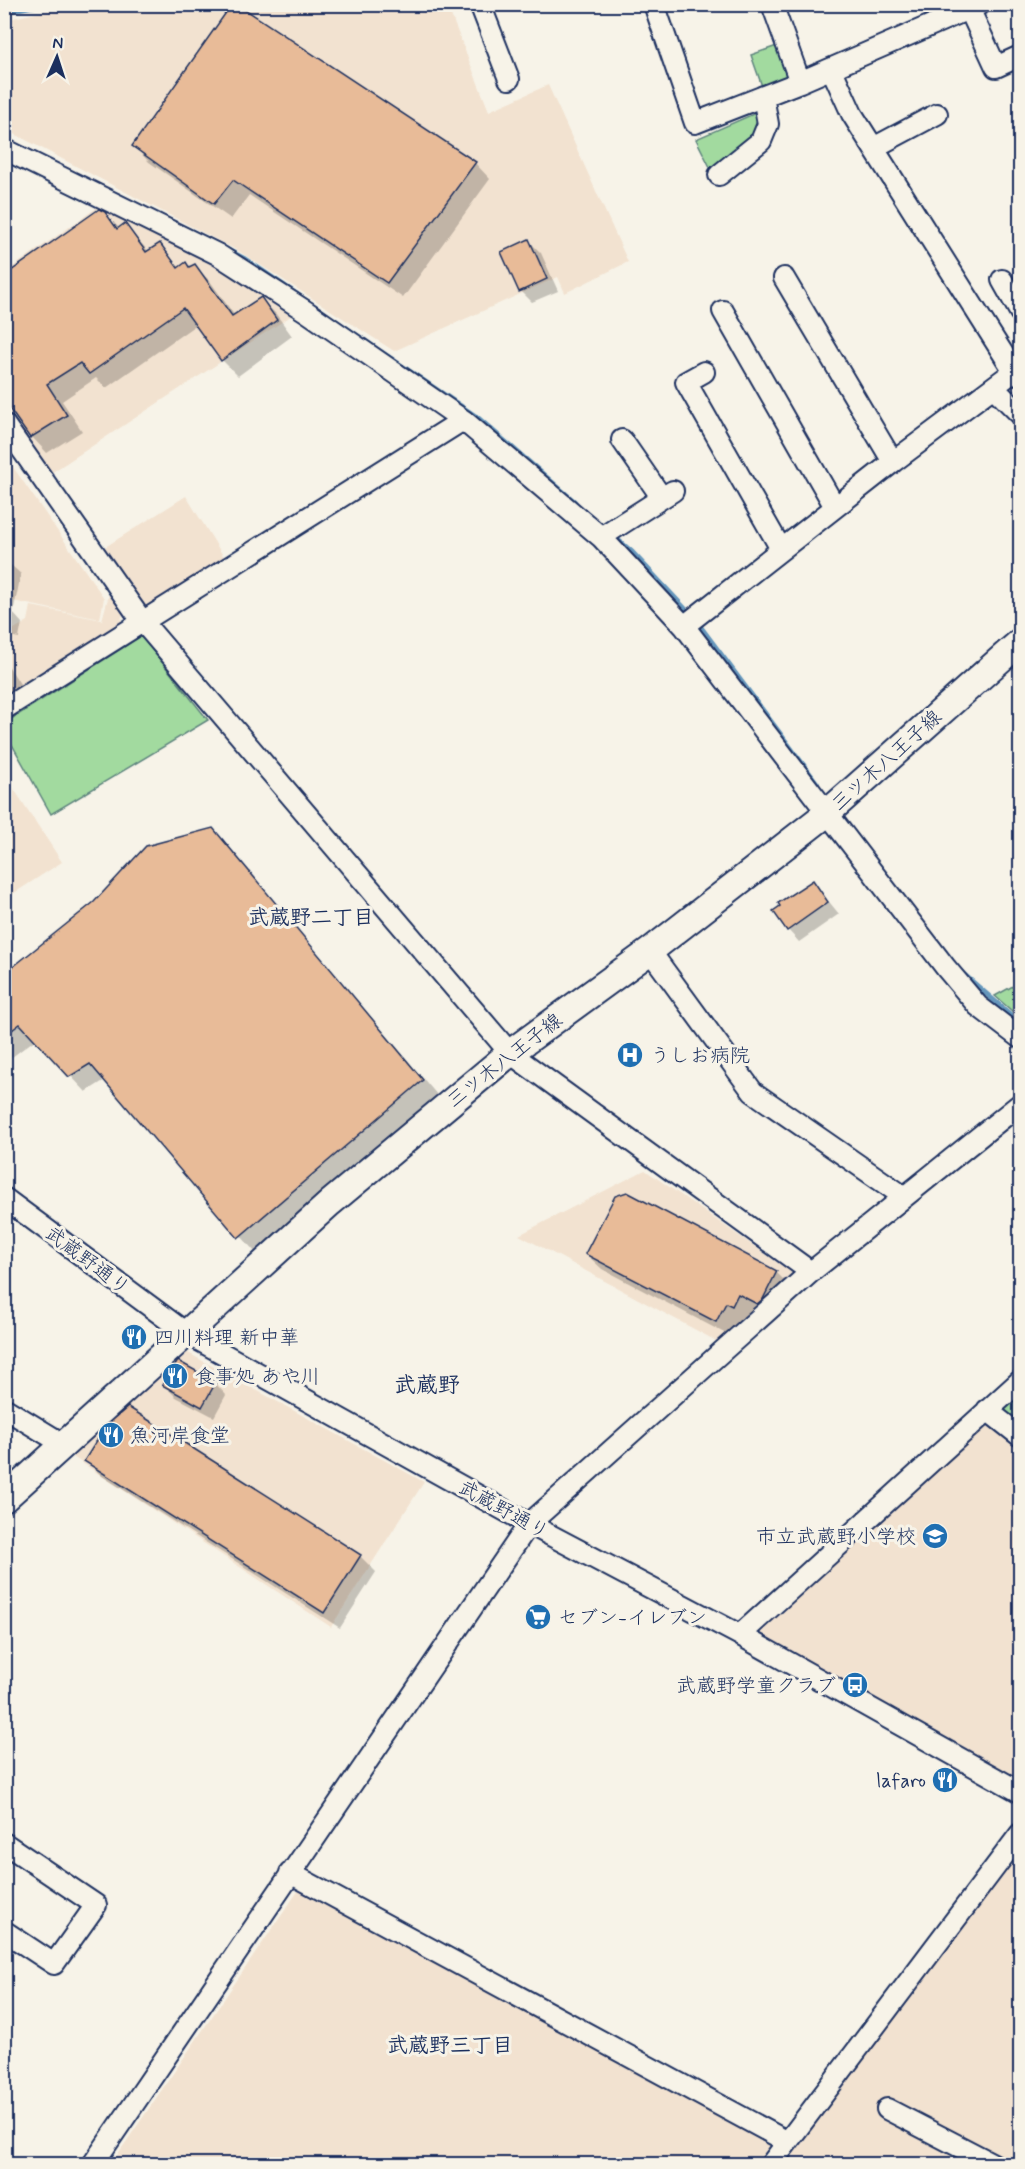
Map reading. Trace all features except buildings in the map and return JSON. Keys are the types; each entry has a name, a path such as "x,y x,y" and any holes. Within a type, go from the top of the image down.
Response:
{"main road":[{"name":"三ツ木八王子線","path":"4,1499 330,1203 510,1053 650,951 826,814 1020,642"}],"street":[{"path":"480,4 509,79"},
{"path":"654,4 695,123 832,70 972,6 996,67 1020,56"},
{"path":"772,4 801,82"},
{"path":"690,621 893,462 1017,369 852,114 832,70"},
{"path":"719,175 761,141 768,124 763,96"},
{"path":"875,147 938,114"},
{"path":"4,149 218,254 307,312 463,420 607,534 690,621 826,814 978,1006 1020,1038"},
{"path":"784,278 893,462"},
{"path":"1002,280 1020,312"},
{"path":"723,311 835,507"},
{"path":"704,372 686,382 781,549"},
{"path":"994,388 1020,414"},
{"path":"4,709 463,420"},
{"path":"4,424 142,621 510,1053 811,1272"},
{"path":"607,534 668,495 622,440"},
{"path":"650,951 753,1092 903,1196"},
{"path":"93,2164 529,1524 811,1272 1020,1104"},
{"name":"武蔵野通り","path":"4,1198 186,1333 529,1524 740,1635 1020,1792"},
{"path":"740,1635 1020,1381"},
{"path":"4,1408 63,1444"},
{"path":"987,1410 1020,1436"},
{"path":"771,2164 786,2141 1020,1834"},
{"path":"4,1843 96,1905 54,1964 4,1931"},
{"path":"290,1873 786,2141"},
{"path":"887,2109 993,2164"}],"shaded area":[{"path":"78,4 447,5 489,111 548,85 628,262 565,293 558,277 394,351 240,252 5,129 4,20"},
{"path":"102,204 204,256 297,312 51,473 5,406 4,273"},
{"path":"4,454 104,598 100,619 13,601 5,626"},
{"path":"186,496 227,562 157,607 143,607 102,549"},
{"path":"110,591 123,613 120,625 5,698 5,634 28,621 31,606 102,620"},
{"path":"4,774 62,862 5,899 4,899"},
{"path":"645,1170 794,1274 720,1343 519,1235"},
{"path":"181,1349 424,1482 331,1627 70,1455"},
{"name":"市立武蔵野小学校","path":"987,1410 1020,1436 1020,1792 740,1635"},
{"path":"1020,1848 1020,2164 783,2164 798,2141"},
{"path":"305,1881 776,2139 760,2164 111,2164"}],"green space":[{"path":"777,46 789,81 763,89 751,55"},
{"path":"758,112 759,136 711,169 696,139"},
{"path":"141,636 208,720 51,814 5,732 5,723"},
{"path":"1020,982 1020,1018 995,996"},
{"path":"1020,1391 1020,1425 1000,1409"}],"waterway":[{"path":"4,12 42,4"},
{"path":"226,249 245,259 477,417 575,502"},
{"path":"611,534 632,552 691,615"},
{"path":"697,622 817,783"},
{"path":"961,972 1020,1023"}],"place":[{"name":"うしお病院","path":"630,1055"},
{"name":"四川料理 新中華","path":"134,1337"},
{"name":"食事処 あや川","path":"175,1376"},
{"name":"魚河岸食堂","path":"111,1435"},
{"name":"市立武蔵野小学校","path":"935,1536"},
{"name":"セブン-イレブン","path":"538,1617"},
{"name":"武蔵野学童クラブ","path":"855,1685"},
{"name":"lafaro","path":"945,1780"}],"district":[{"name":"武蔵野二丁目","path":"311,917"},
{"name":"武蔵野","path":"427,1384"},
{"name":"武蔵野三丁目","path":"450,2045"}]}
